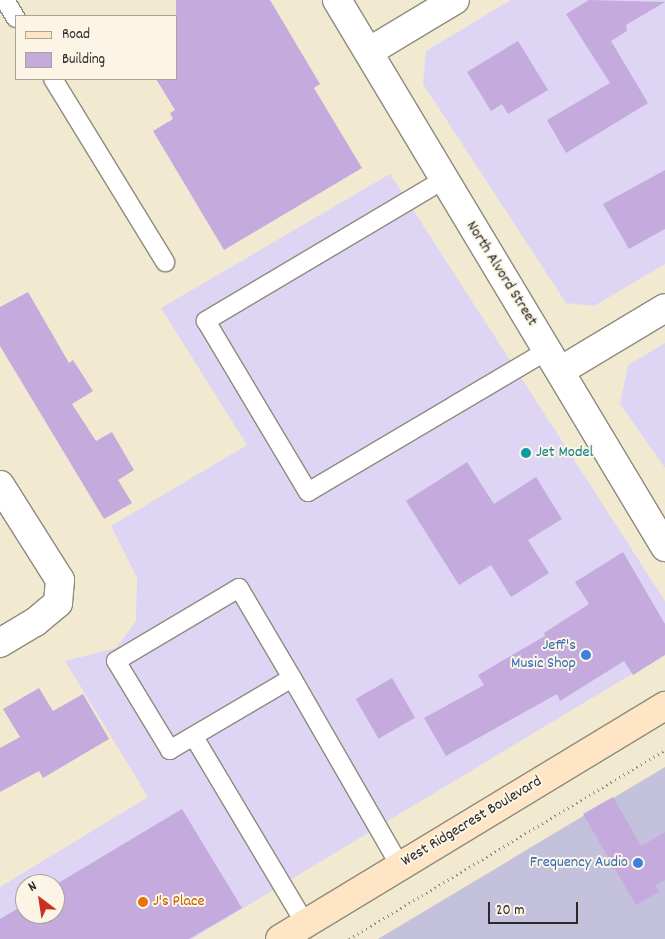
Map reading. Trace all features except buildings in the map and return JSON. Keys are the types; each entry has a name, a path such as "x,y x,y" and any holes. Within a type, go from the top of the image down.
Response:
{"main road":[{"name":"West Ridgecrest Boulevard","path":"280,939 665,706"}],"street":[{"name":"North Alvord Street","path":"337,0 370,51 443,180 665,547"},
{"path":"370,51 455,0"},
{"path":"554,361 665,308"},
{"path":"0,485 60,580 58,603 35,622 0,643"}],"lane":[{"path":"5,0 15,16"},
{"path":"54,80 165,262"},
{"path":"443,180 206,321 308,492 554,361"},
{"path":"292,678 170,750 116,661 239,588 292,678 400,866"},
{"path":"194,736 305,923"}],"path":[{"path":"349,939 665,750"}],"shaded area":[{"path":"511,0 665,0 665,264 594,306 566,303 423,84 426,51"},
{"path":"390,174 665,601 665,654 192,939 0,939 0,887 15,878 15,924 65,924 65,874 21,874 148,797 65,661 116,648 136,621 137,578 111,526 247,445 161,308"},
{"path":"665,343 665,468 620,404 628,365"},
{"path":"665,767 665,939 378,939"}],"place":[{"name":"Jet Model","path":"526,453"},
{"name":"Jeff's Music Shop","path":"586,655"},
{"name":"Frequency Audio","path":"638,863"},
{"name":"J's Place","path":"143,902"}]}
